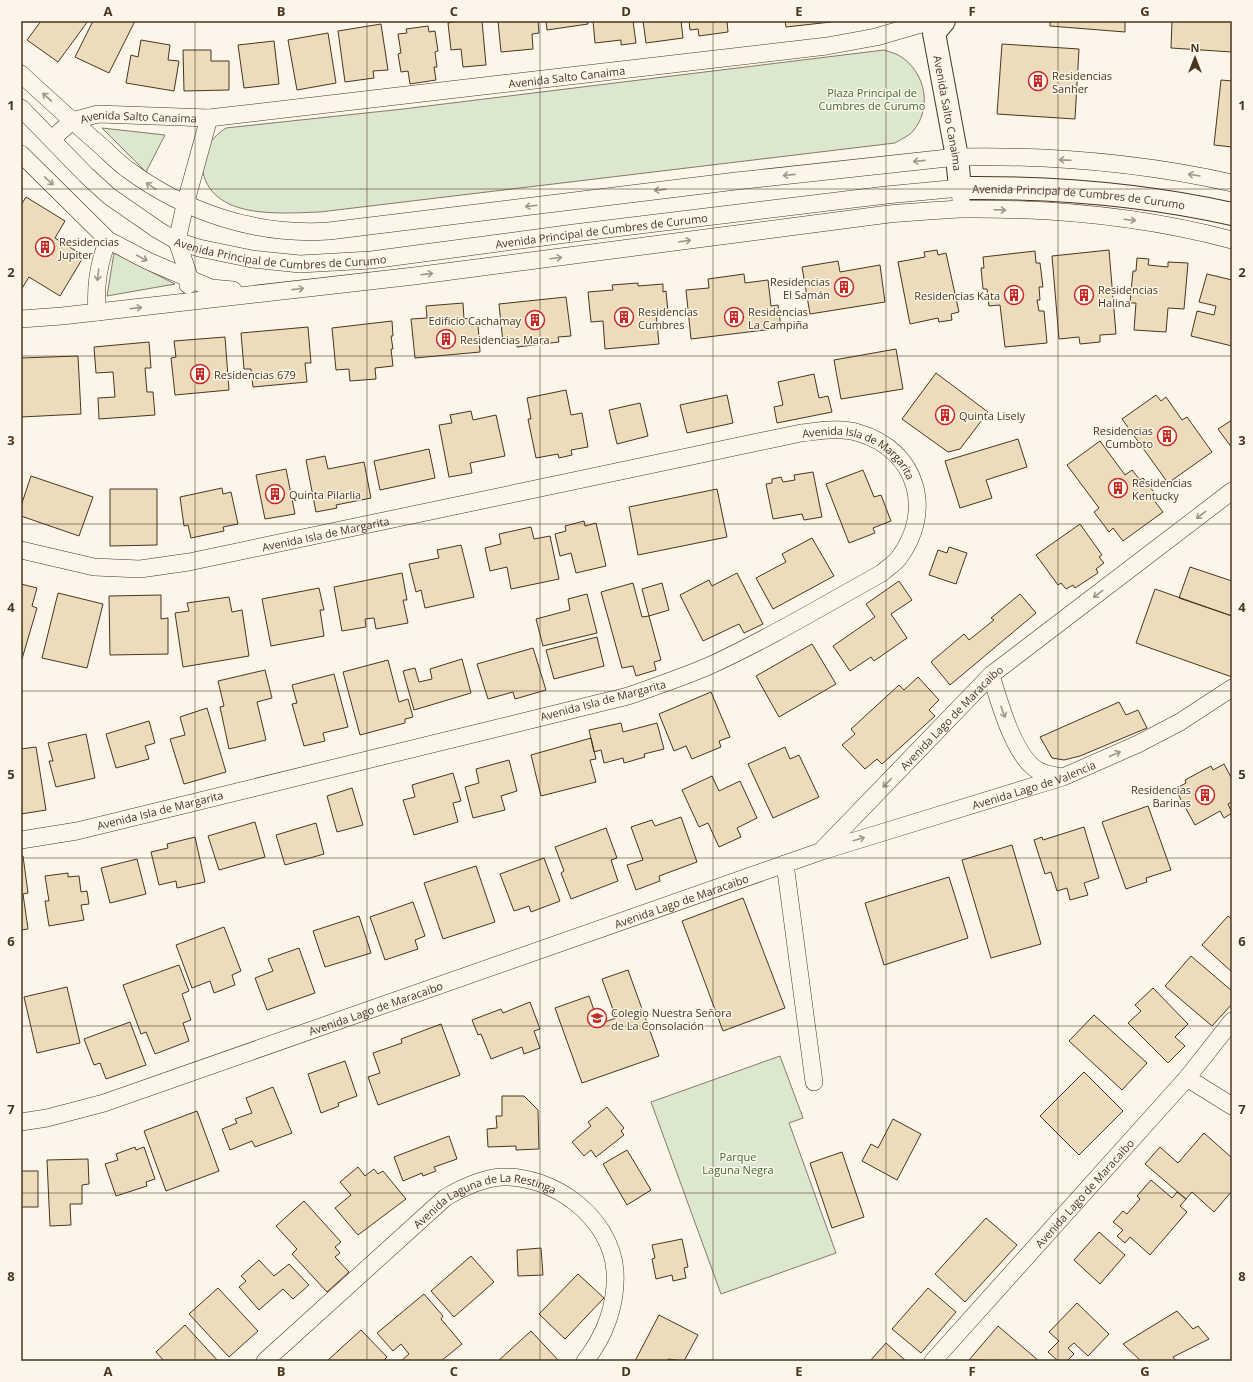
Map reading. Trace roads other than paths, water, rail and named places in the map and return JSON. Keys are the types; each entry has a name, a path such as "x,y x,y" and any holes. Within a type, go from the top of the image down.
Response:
{"main road":[{"name":"Avenida Salto Canaima","path":"929,25 957,157 961,199"},
{"name":"Avenida Principal de Cumbres de Curumo","path":"961,199 1048,190 1134,197 1232,214"}],"street":[{"name":"Avenida Salto Canaima","path":"52,139 72,121 98,114 209,118 827,46 929,25"},
{"name":"Avenida Principal de Cumbres de Curumo","path":"21,74 126,169 160,192 185,205 208,214 264,228 304,233 736,180 957,157 990,157 1111,163 1179,172 1232,183"},
{"name":"Avenida Principal de Cumbres de Curumo","path":"21,108 86,175 109,196 134,215 178,242 252,259 300,264 334,263 886,195 961,199 1105,217 1166,226 1232,240"},
{"name":"Avenida Salto Canaima","path":"178,242 185,205 209,118"},
{"name":"Avenida Principal de Cumbres de Curumo","path":"21,154 108,240 148,261 211,288 259,293"},
{"name":"Avenida Principal de Cumbres de Curumo","path":"97,312 414,276 889,214 961,199"},
{"path":"21,319 97,312 96,294 99,265 108,240"},
{"path":"178,242 190,279 183,302"},
{"name":"Avenida Isla de Margarita","path":"21,550 94,567 140,569 189,562 793,435 824,430 857,432 880,441 889,448 908,469 914,481 918,506 910,540 897,560 882,573 774,633 711,665 668,683 628,696 77,831 21,840"},
{"name":"Avenida Lago de Maracaibo","path":"21,1122 47,1118 104,1103 822,851 991,675 1232,491"},
{"path":"991,675 1010,728 1024,755 1033,767 1044,774 1063,777"},
{"name":"Avenida Lago de Valencia","path":"822,851 1063,777 1145,740 1180,722 1232,688"},
{"path":"785,864 814,1082"},
{"name":"Avenida Lago de Maracaibo","path":"933,1361 1186,1078 1232,1021"},
{"path":"1186,1078 1232,1106"},
{"name":"Avenida Laguna de La Restinga","path":"265,1361 446,1197 463,1188 500,1177 522,1177 545,1184 569,1197 591,1218 599,1228 610,1249 615,1271 611,1313 603,1333 585,1361"}],"place":[{"name":"Residencias Sanher","path":"1038,81"},
{"name":"Residencias Jupiter","path":"45,247"},
{"name":"Residencias El Samán","path":"844,287"},
{"name":"Residencias Kata","path":"1014,295"},
{"name":"Residencias Halina","path":"1084,295"},
{"name":"Residencias Cumbres","path":"624,317"},
{"name":"Residencias La Campiña","path":"734,317"},
{"name":"Edificio Cachamay","path":"535,320"},
{"name":"Residencias Mara","path":"446,339"},
{"name":"Residencias 679","path":"200,374"},
{"name":"Quinta Lisely","path":"945,415"},
{"name":"Residencias Cumboto","path":"1167,436"},
{"name":"Residencias Kentucky","path":"1118,488"},
{"name":"Quinta Pilarlia","path":"275,494"},
{"name":"Residencias Barinas","path":"1205,795"},
{"name":"Colegio Nuestra Señora de La Consolación","path":"597,1018"}],"park label":[{"name":"Plaza Principal de Cumbres de Curumo","path":"872,98"},
{"name":"Parque Laguna Negra","path":"738,1162"}]}
